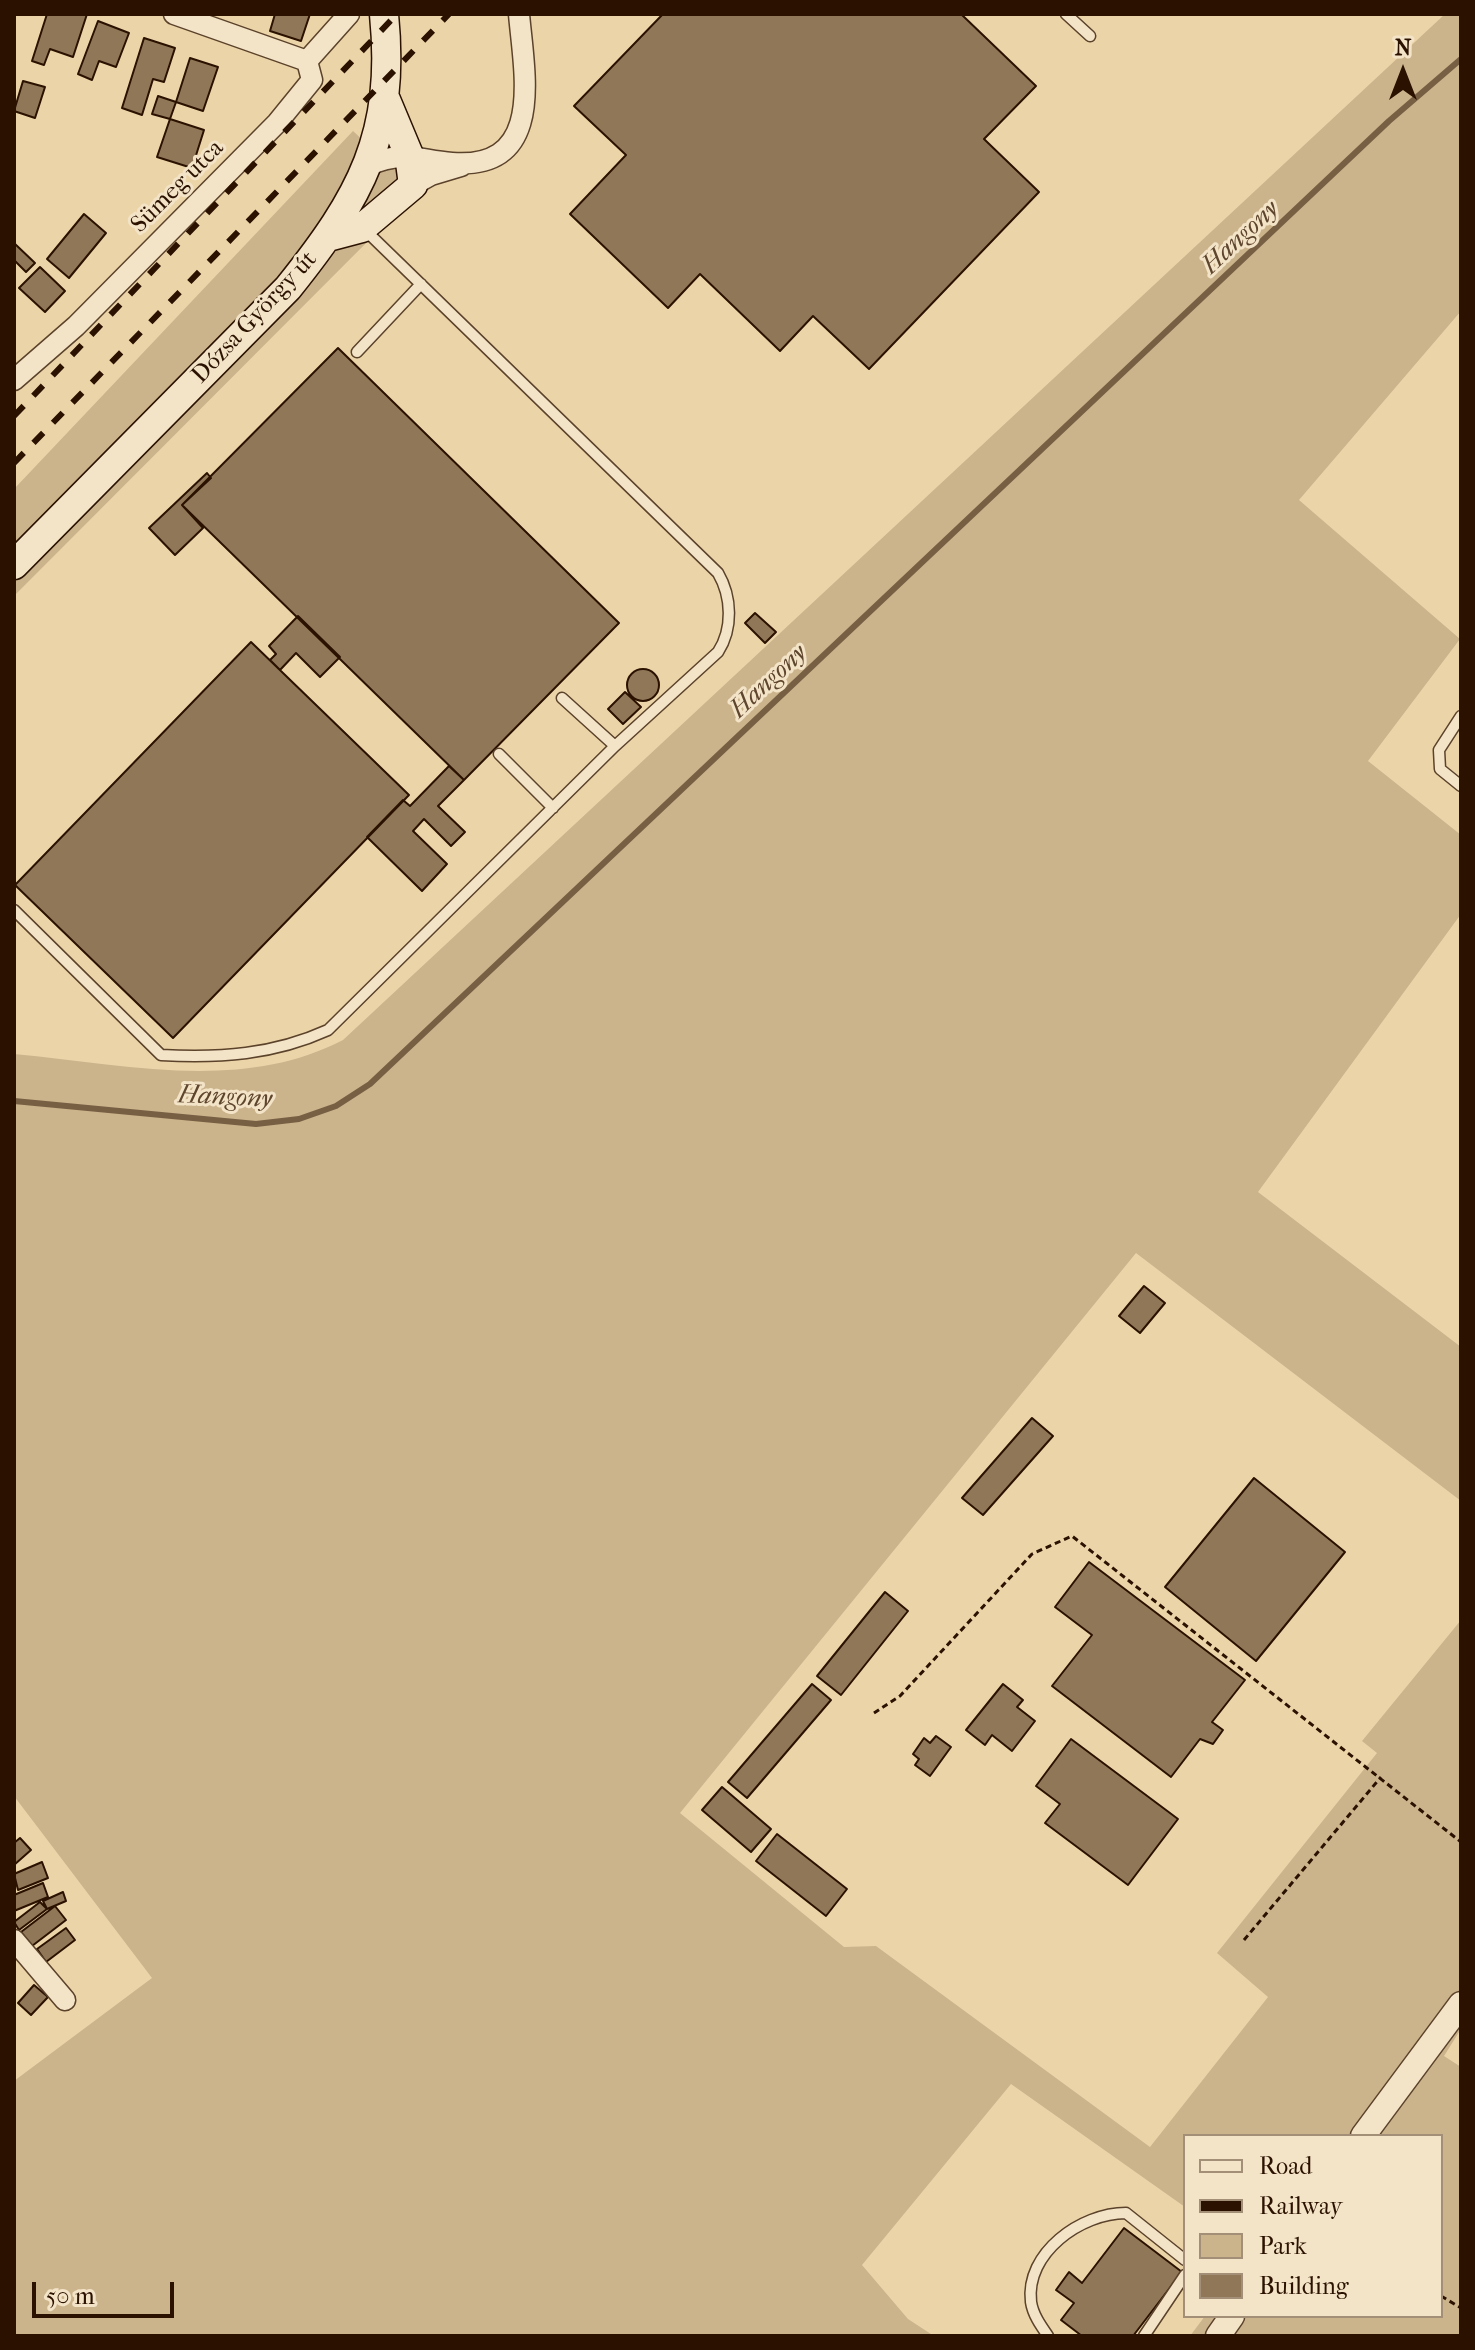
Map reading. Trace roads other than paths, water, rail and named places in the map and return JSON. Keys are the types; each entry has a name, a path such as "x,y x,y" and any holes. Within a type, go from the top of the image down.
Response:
{"main road":[{"name":"Dózsa György út","path":"14,565 288,288 349,206 369,165 385,95 384,14"},
{"path":"328,237 362,228 413,185 409,155 385,95"}],"street":[{"path":"174,14 307,61"},
{"name":"Sümeg utca","path":"14,380 76,326 277,123 312,80 307,61 349,14"},
{"path":"413,185 431,175 503,150 523,121 526,107 519,14"},
{"path":"369,165 389,157 409,155 469,164"},
{"path":"14,1940 65,2000"},
{"path":"1364,2134 1461,2004"},
{"path":"1218,2336 1231,2318"}],"lane":[{"path":"1066,14 1090,36"},
{"path":"14,910 161,1055 247,1055 294,1046 328,1030 615,746 718,652 728,625 722,580 362,228"},
{"path":"357,352 421,284"},
{"path":"562,698 615,746"},
{"path":"1461,716 1439,750 1440,769 1461,786"},
{"path":"499,754 553,808"},
{"path":"1048,2336 1031,2306 1030,2285 1052,2249 1070,2229 1088,2219 1126,2213 1183,2258"},
{"path":"1144,2336 1183,2278"}],"waterway":[{"name":"Hangony","path":"14,1101 256,1124 299,1119 336,1106 370,1084 1389,121 1461,59"}],"railway":[{"path":"14,416 397,14"},
{"path":"14,463 449,14"}]}
